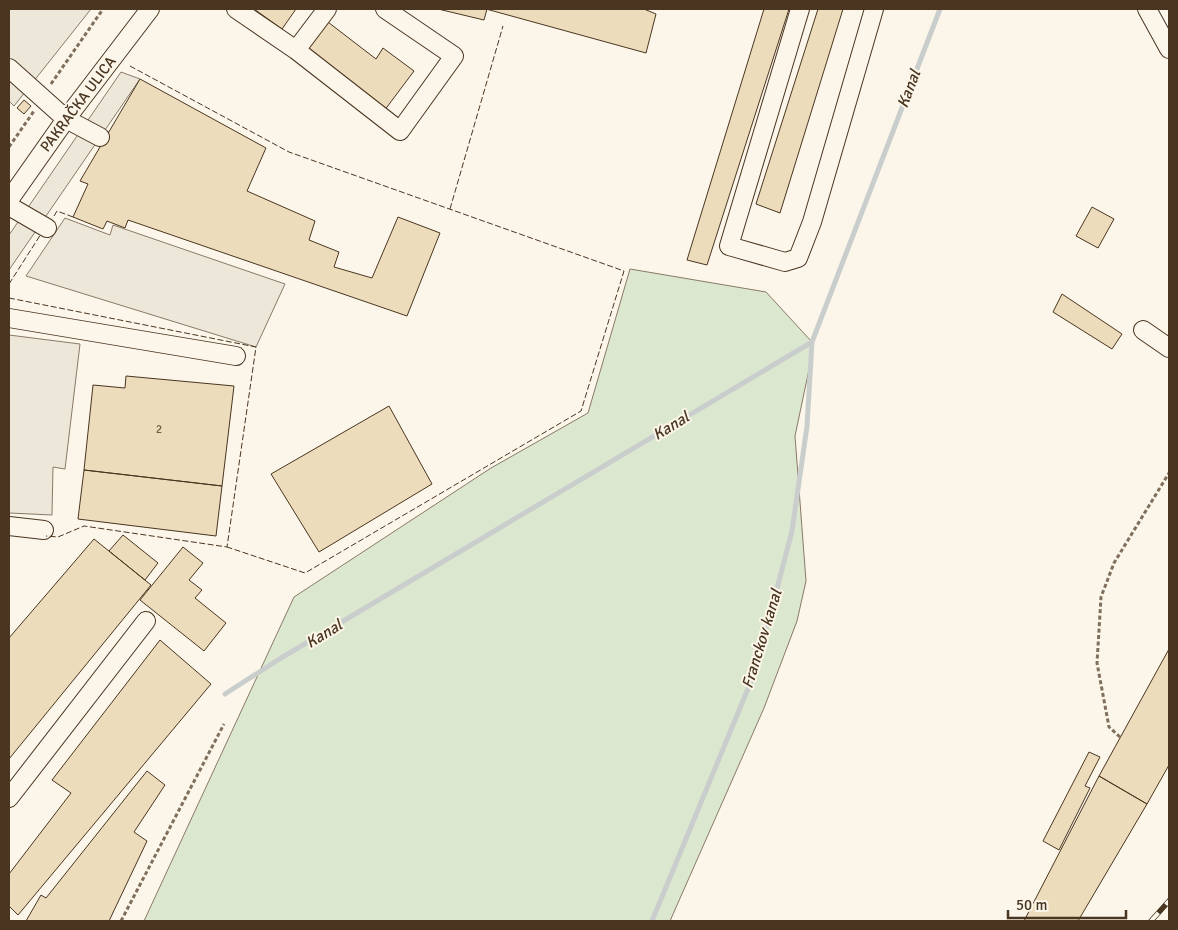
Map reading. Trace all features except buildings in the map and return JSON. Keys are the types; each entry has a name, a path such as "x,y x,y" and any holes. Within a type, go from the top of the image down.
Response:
{"street":[{"name":"PAKRAČKA ULICA","path":"9,200 66,119 150,9"},
{"path":"236,9 296,50 400,131 454,56 385,9"},
{"path":"296,50 327,9"},
{"path":"800,9 729,246 785,262 798,258 812,222 874,9"},
{"path":"1147,9 1169,49"},
{"path":"9,68 66,119 100,137"},
{"path":"9,206 47,228"},
{"path":"9,318 236,356"},
{"path":"1143,330 1169,348"},
{"path":"9,526 44,530"},
{"path":"9,798 146,621"}],"path":[{"path":"47,91 103,9"},
{"path":"9,147 38,104"},
{"path":"1120,737 1109,727 1097,663 1101,597 1114,563 1169,473"},
{"path":"121,921 224,724"}],"green space":[{"path":"630,269 766,292 812,342 811,360 795,436 806,581 797,621 764,708 670,921 144,921 294,597 491,468 588,413"}],"shaded area":[{"path":"9,9 91,9 14,106 9,101"},
{"path":"121,72 140,79 9,270 9,235"},
{"path":"65,218 110,235 113,225 285,284 256,347 26,276"},
{"path":"9,335 80,344 65,469 53,467 52,515 9,513"}],"waterway":[{"name":"Kanal","path":"225,694 281,658 812,342 940,9"},
{"name":"Franckov kanal","path":"652,921 752,679 773,604 792,531 807,426 812,342"}],"railway":[{"path":"1151,921 1169,901"}],"fence":[{"path":"450,209 503,26"},
{"path":"130,66 289,152 624,271 581,411 305,573 227,547"},
{"path":"54,216 57,211 73,217"},
{"path":"9,284 41,234"},
{"path":"9,298 256,347 227,547 84,526 58,537 46,536"}]}
